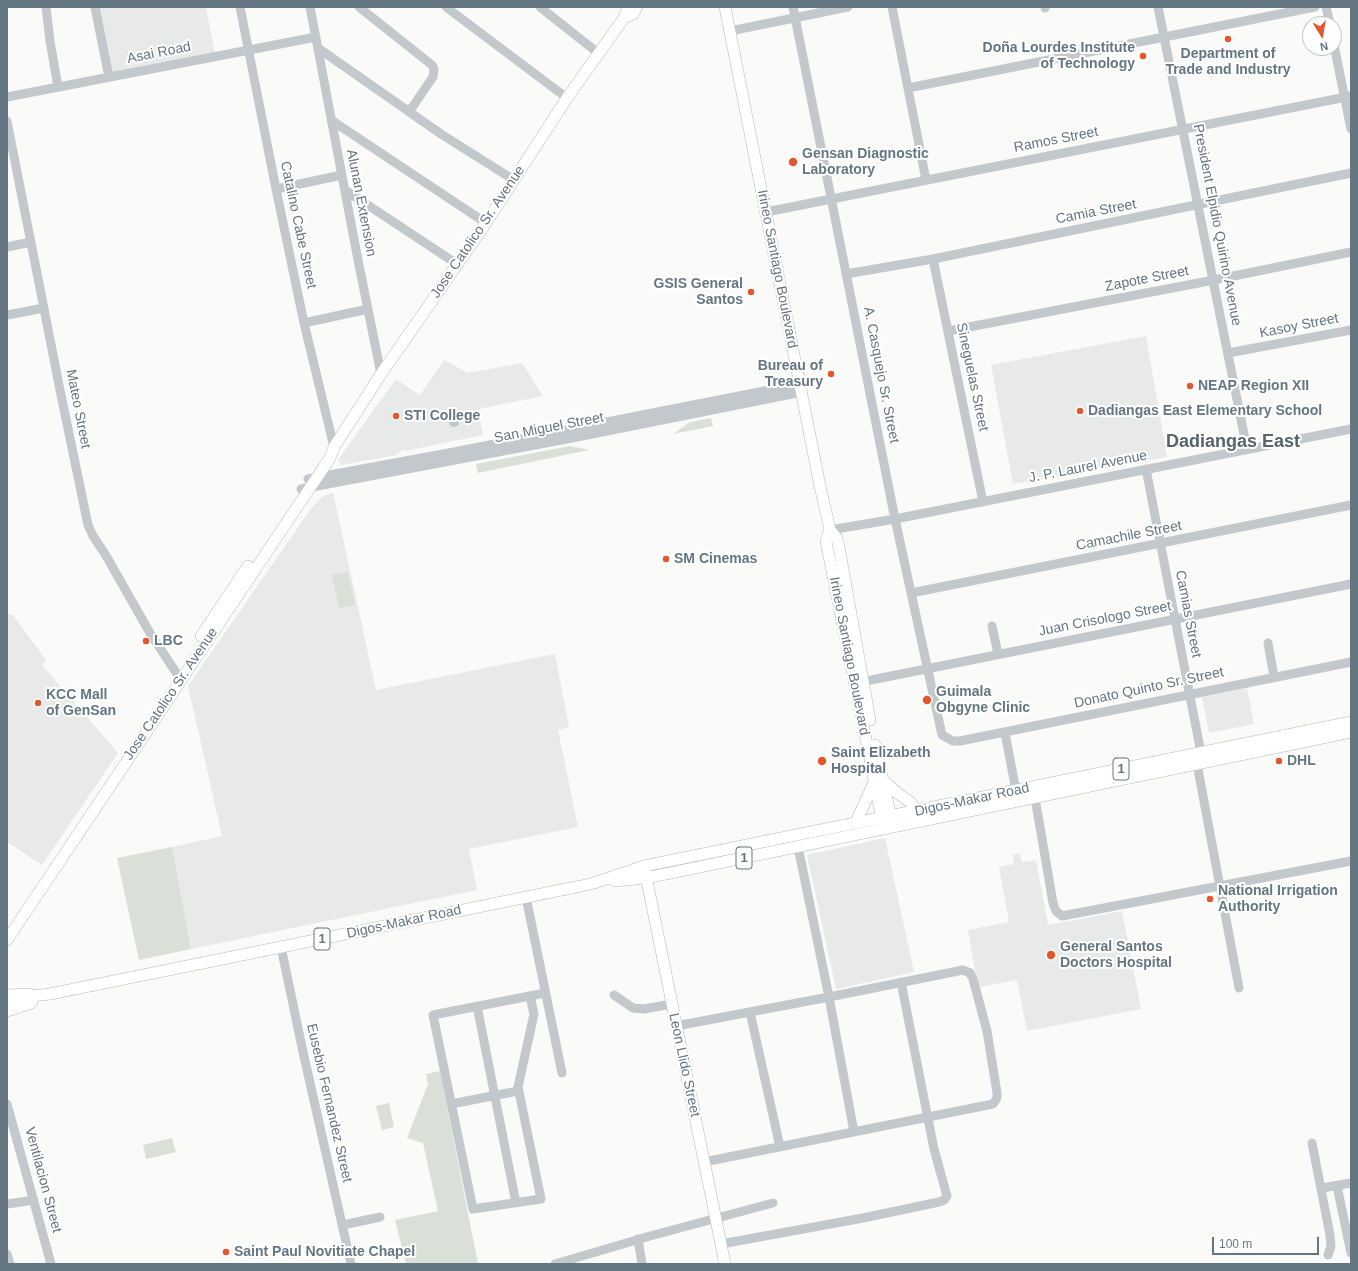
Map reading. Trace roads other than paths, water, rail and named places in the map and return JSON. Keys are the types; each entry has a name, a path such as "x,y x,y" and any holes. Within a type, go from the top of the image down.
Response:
{"highway":[{"path":"7,996 30,999"},
{"path":"7,1008 30,999"}],"main road":[{"name":"Irineo Santiago Boulevard","path":"726,7 830,530 826,541 859,683 887,822"},
{"name":"Jose Catolico Sr. Avenue","path":"7,928 179,677 309,483 325,454 334,448 382,374 486,223 567,98 629,10"},
{"name":"Jose Catolico Sr. Avenue","path":"7,940 179,677"},
{"name":"Digos-Makar Road","path":"7,999 30,999 594,883 646,878 798,846 887,822 1017,796 1201,753 1351,722"},
{"name":"Digos-Makar Road","path":"1034,792 1197,764 1351,732"},
{"path":"856,823 878,780 910,802 918,811"},
{"name":"Digos-Makar Road","path":"594,883 644,866 856,823 887,822 918,811 1017,796"},
{"name":"Leon Llido Street","path":"644,866 725,1264"}],"street":[{"path":"46,7 58,87"},
{"path":"95,7 109,77"},
{"name":"Catalino Cabe Street","path":"240,7 304,323 334,448"},
{"name":"Alunan Extension","path":"310,7 368,309 382,374"},
{"path":"360,7 432,65 434,69 433,77 409,112"},
{"path":"446,7 567,98"},
{"path":"540,7 598,53"},
{"name":"A. Casquejo Sr. Street","path":"793,7 895,519 940,730 942,735 954,741"},
{"path":"730,31 848,7"},
{"path":"892,7 926,180"},
{"name":"President Elpidio Quirino Avenue","path":"1158,7 1247,449"},
{"path":"908,88 1315,7"},
{"name":"Asai Road","path":"7,97 316,37"},
{"path":"318,48 409,112 514,180"},
{"path":"1337,56 1348,97 1351,129"},
{"name":"Ramos Street","path":"766,212 1348,97"},
{"path":"331,120 486,223"},
{"name":"Mateo Street","path":"7,121 88,525 150,633 179,677"},
{"path":"7,173 16,171"},
{"name":"Camia Street","path":"846,274 933,259 1351,173"},
{"path":"276,189 342,175"},
{"path":"345,190 457,264"},
{"path":"7,247 31,242"},
{"name":"Zapote Street","path":"948,331 1351,252"},
{"name":"Sineguelas Street","path":"933,259 983,502"},
{"path":"7,315 44,308"},
{"path":"304,323 368,309"},
{"name":"Kasoy Street","path":"1228,353 1351,330"},
{"name":"San Miguel Street","path":"309,483 461,451 801,388"},
{"name":"J. P. Laurel Avenue","path":"830,530 983,502 1351,429"},
{"name":"Camias Street","path":"1146,469 1201,753"},
{"name":"Camachile Street","path":"911,593 1351,505"},
{"name":"Juan Crisologo Street","path":"859,683 1351,584"},
{"path":"992,626 998,654"},
{"path":"1268,643 1274,677"},
{"name":"Donato Quinto Sr. Street","path":"954,741 1005,733 1189,694 1351,662"},
{"path":"1005,733 1017,796"},
{"path":"1201,753 1197,764 1239,988"},
{"path":"1034,792 1053,903 1056,911 1062,916 1351,861"},
{"path":"798,846 829,997 854,1132"},
{"path":"526,897 562,1073"},
{"name":"Eusebio Fernandez Street","path":"281,947 303,1052 352,1264"},
{"path":"676,1026 963,970 967,971 973,979 987,1031 998,1098 996,1101 986,1106 704,1162"},
{"path":"721,1244 863,1218 944,1200 947,1196 934,1149 901,982"},
{"path":"530,996 534,1014 519,1077 518,1092 541,1199 473,1209 433,1015 545,993"},
{"path":"614,995 633,1008 644,1010 672,1004"},
{"path":"478,1006 516,1203"},
{"path":"534,1014 549,1010"},
{"path":"750,1012 780,1147"},
{"path":"451,1104 518,1092"},
{"name":"Ventilacion Street","path":"7,1104 51,1264"},
{"path":"1312,1143 1322,1188 1331,1241 1328,1255"},
{"path":"1322,1188 1351,1183"},
{"path":"1337,1186 1351,1253"},
{"path":"7,1204 34,1200"},
{"path":"555,1264 638,1239 774,1203"},
{"path":"343,1225 380,1217"},
{"path":"638,1239 642,1264"},
{"path":"7,1254 10,1264"}],"place":[{"name":"Department of Trade and Industry","path":"1228,39"},
{"name":"Doña Lourdes Institute of Technology","path":"1143,56"},
{"name":"Gensan Diagnostic Laboratory","path":"793,162"},
{"name":"GSIS General Santos","path":"751,292"},
{"name":"Bureau of Treasury","path":"831,374"},
{"name":"NEAP Region XII","path":"1190,386"},
{"name":"Dadiangas East Elementary School","path":"1080,411"},
{"name":"STI College","path":"396,416"},
{"name":"SM Cinemas","path":"666,559"},
{"name":"LBC","path":"146,641"},
{"name":"Guimala Obgyne Clinic","path":"927,700"},
{"name":"KCC Mall of GenSan","path":"38,703"},
{"name":"Saint Elizabeth Hospital","path":"822,761"},
{"name":"DHL","path":"1279,761"},
{"name":"National Irrigation Authority","path":"1210,899"},
{"name":"General Santos Doctors Hospital","path":"1051,955"},
{"name":"Saint Paul Novitiate Chapel","path":"226,1252"}],"district":[{"name":"Dadiangas East","path":"1233,442"}]}
